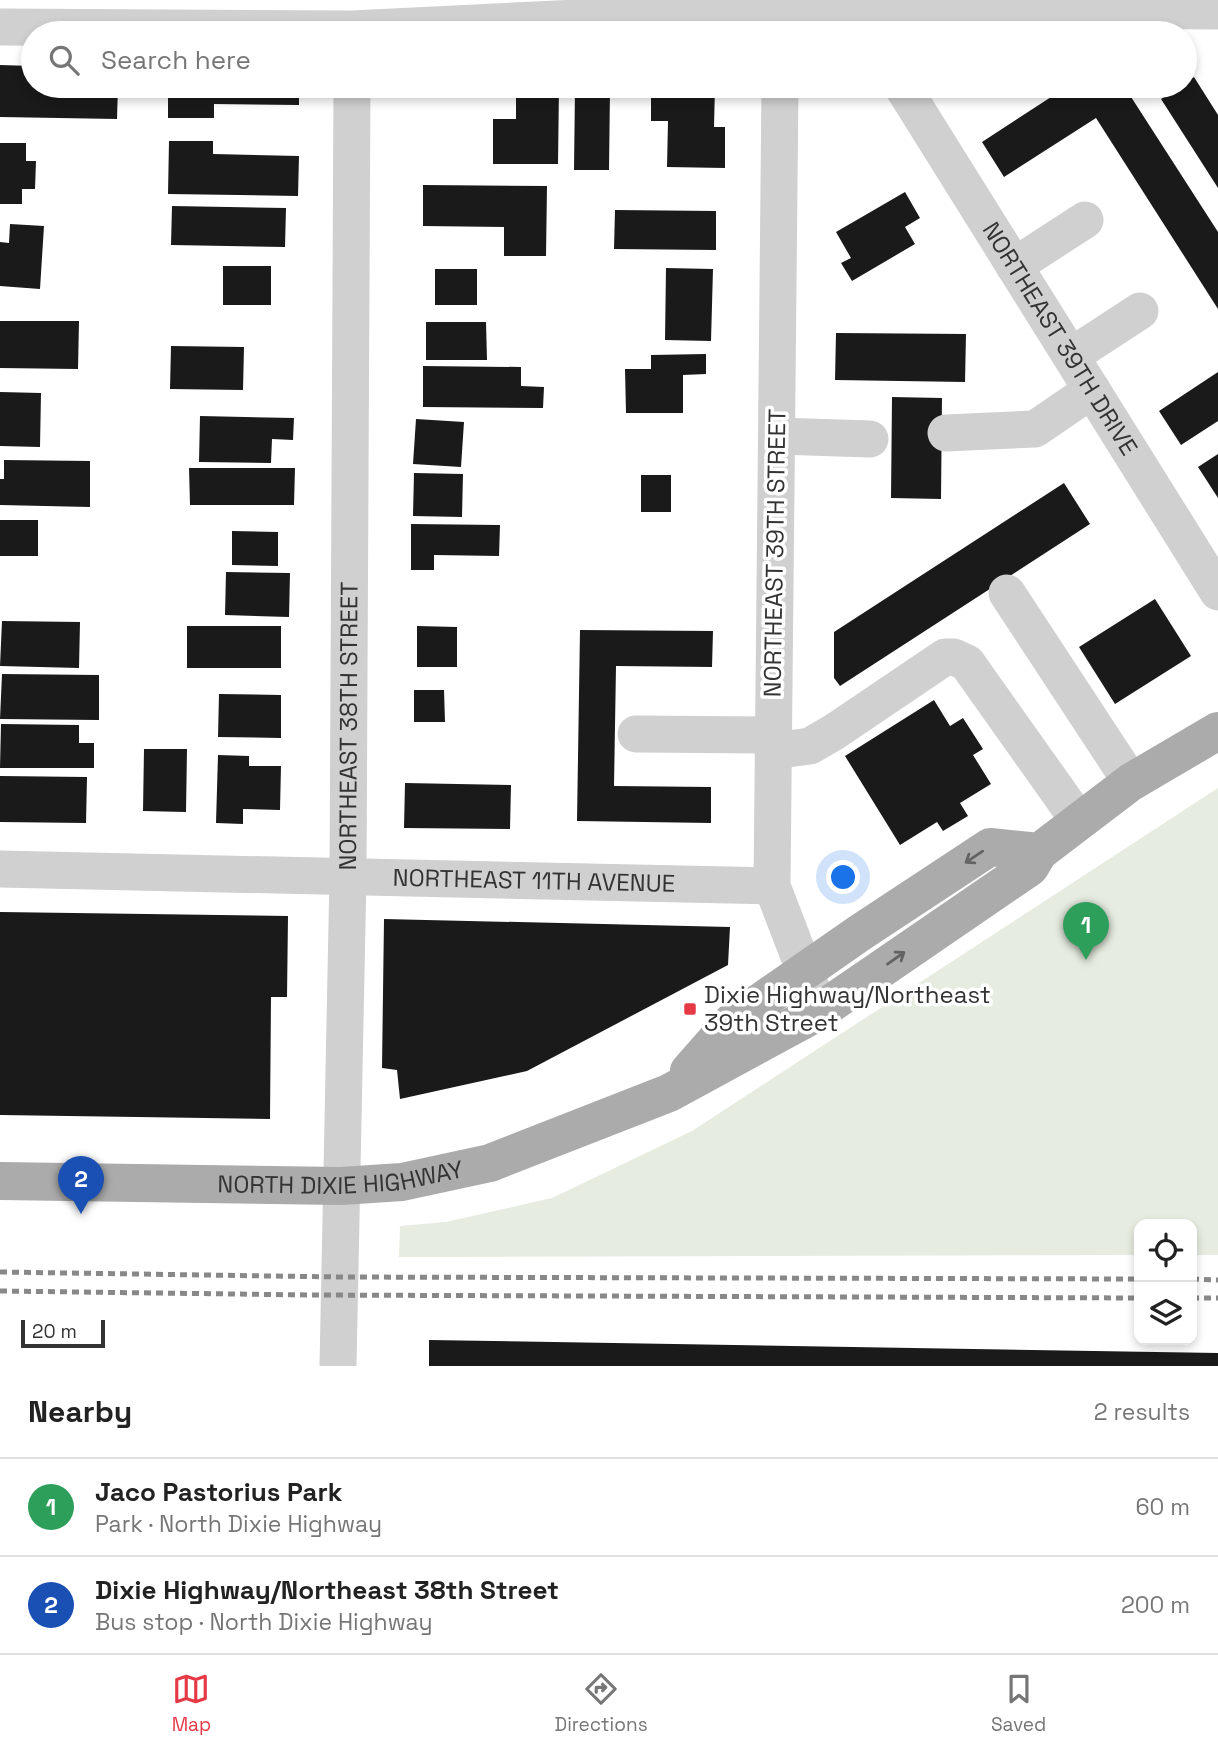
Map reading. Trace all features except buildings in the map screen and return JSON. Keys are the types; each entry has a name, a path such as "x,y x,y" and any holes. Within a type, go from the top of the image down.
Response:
{"main road":[{"name":"NORTH DIXIE HIGHWAY","path":"0,1181 341,1186 402,1182 490,1163 669,1093 820,1011 1030,867 1039,852 1131,782 1218,732"},
{"name":"NORTH DIXIE HIGHWAY","path":"669,1093 733,1021 990,847 1039,852"}],"street":[{"path":"352,21 781,14 861,21 1218,11"},
{"path":"0,27 21,27"},
{"name":"NORTHEAST 38TH STREET","path":"338,1366 348,875 352,98"},
{"name":"NORTHEAST 39TH STREET","path":"780,98 772,886 820,1011"},
{"name":"NORTHEAST 39TH DRIVE","path":"909,98 1218,592"},
{"path":"1014,266 1085,220"},
{"path":"1071,356 1140,311"},
{"path":"946,433 1035,429 1092,390"},
{"path":"777,436 870,439"},
{"path":"1007,593 1131,782"},
{"path":"636,734 810,746 945,657 954,657 967,663 1079,821"},
{"name":"NORTHEAST 11TH AVENUE","path":"0,869 772,886"}],"shaded area":[{"path":"1218,788 1218,1255 1197,1255 1197,1219 1134,1219 1134,1255 399,1257 400,1226 446,1222 552,1198 692,1131"}],"railway":[{"path":"0,1272 340,1277 1134,1279"},
{"path":"1197,1279 1218,1280"},
{"path":"0,1291 1134,1298"},
{"path":"1197,1298 1218,1298"}],"place":[{"name":"Jaco Pastorius Park","path":"1086,960"},
{"name":"Dixie Highway/Northeast 39th Street","path":"690,1009"},
{"name":"Dixie Highway/Northeast 38th Street","path":"81,1214"}]}
